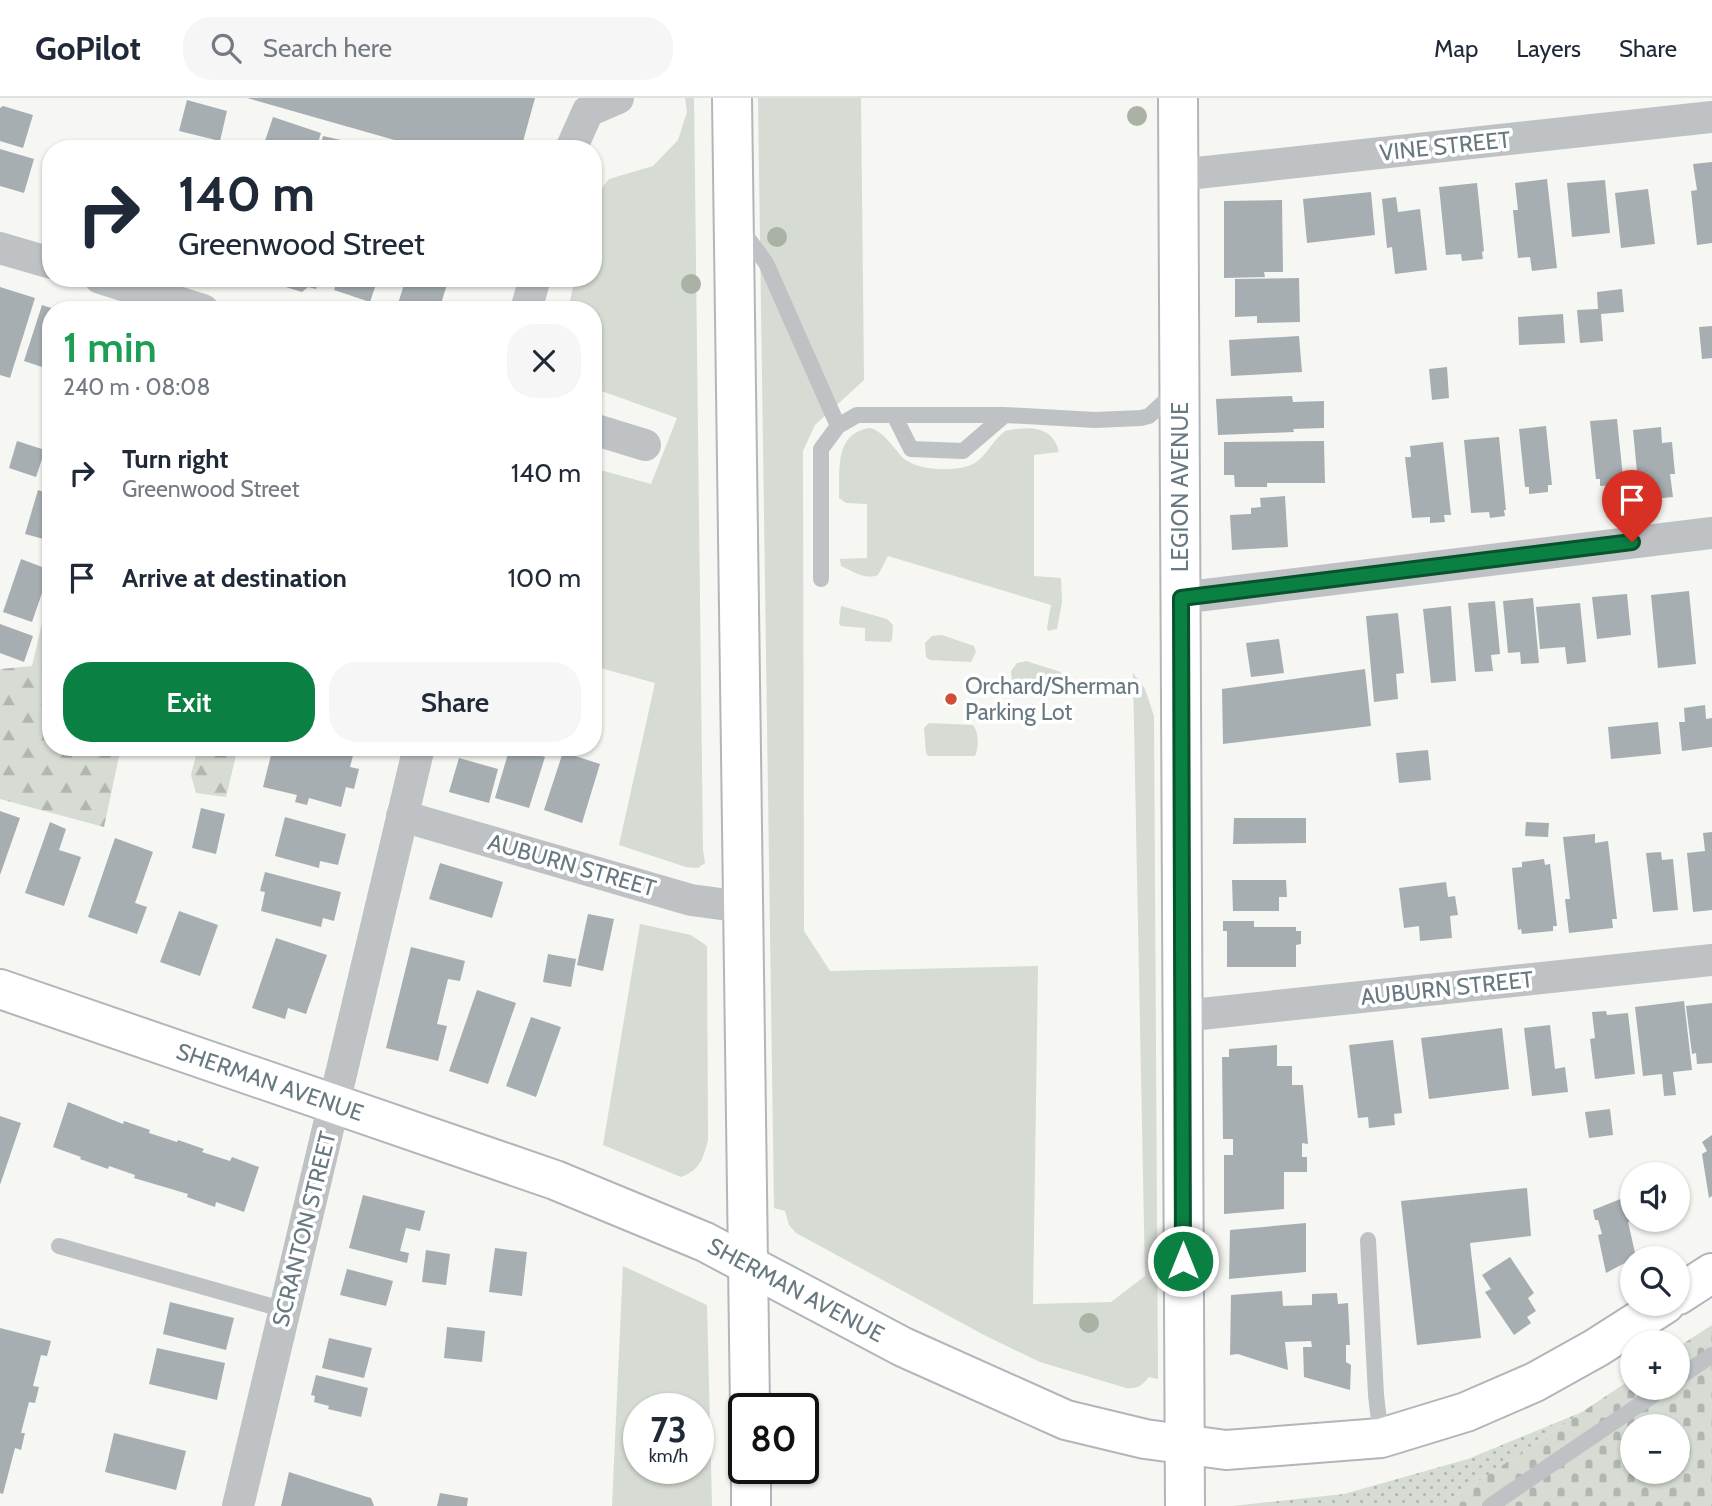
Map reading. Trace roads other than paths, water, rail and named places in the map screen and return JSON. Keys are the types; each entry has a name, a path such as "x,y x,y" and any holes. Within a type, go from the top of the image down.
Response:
{"main road":[{"path":"732,98 750,1393"},
{"name":"LEGION AVENUE","path":"1178,98 1185,1506"},
{"name":"SHERMAN AVENUE","path":"0,989 555,1180 705,1241 903,1347 1066,1420 1145,1439 1235,1450 1381,1438 1466,1412 1535,1382 1597,1348 1646,1316"},
{"path":"1690,1287 1712,1273"},
{"path":"751,1484 751,1506"}],"street":[{"path":"575,140 588,111 618,98"},
{"name":"VINE STREET","path":"1178,175 1712,117"},
{"path":"0,248 42,260"},
{"path":"129,287 174,301"},
{"path":"602,432 645,445"},
{"path":"1181,598 1712,533"},
{"name":"SCRANTON STREET","path":"238,1506 417,756"},
{"name":"AUBURN STREET","path":"402,816 691,900 743,907"},
{"name":"AUBURN STREET","path":"1182,1016 1712,960"}],"lane":[{"path":"734,218 766,263 838,426"},
{"path":"821,579 821,449 838,426 857,415 1005,415 1082,419 1149,416 1180,389"},
{"path":"894,415 911,449 964,451 1005,415"},
{"path":"1368,1240 1376,1395 1381,1438"},
{"path":"59,1246 285,1310"},
{"path":"1690,1370 1712,1355"},
{"path":"1490,1506 1646,1400"}],"place":[{"name":"Orchard/Sherman Parking Lot","path":"951,699"}]}
